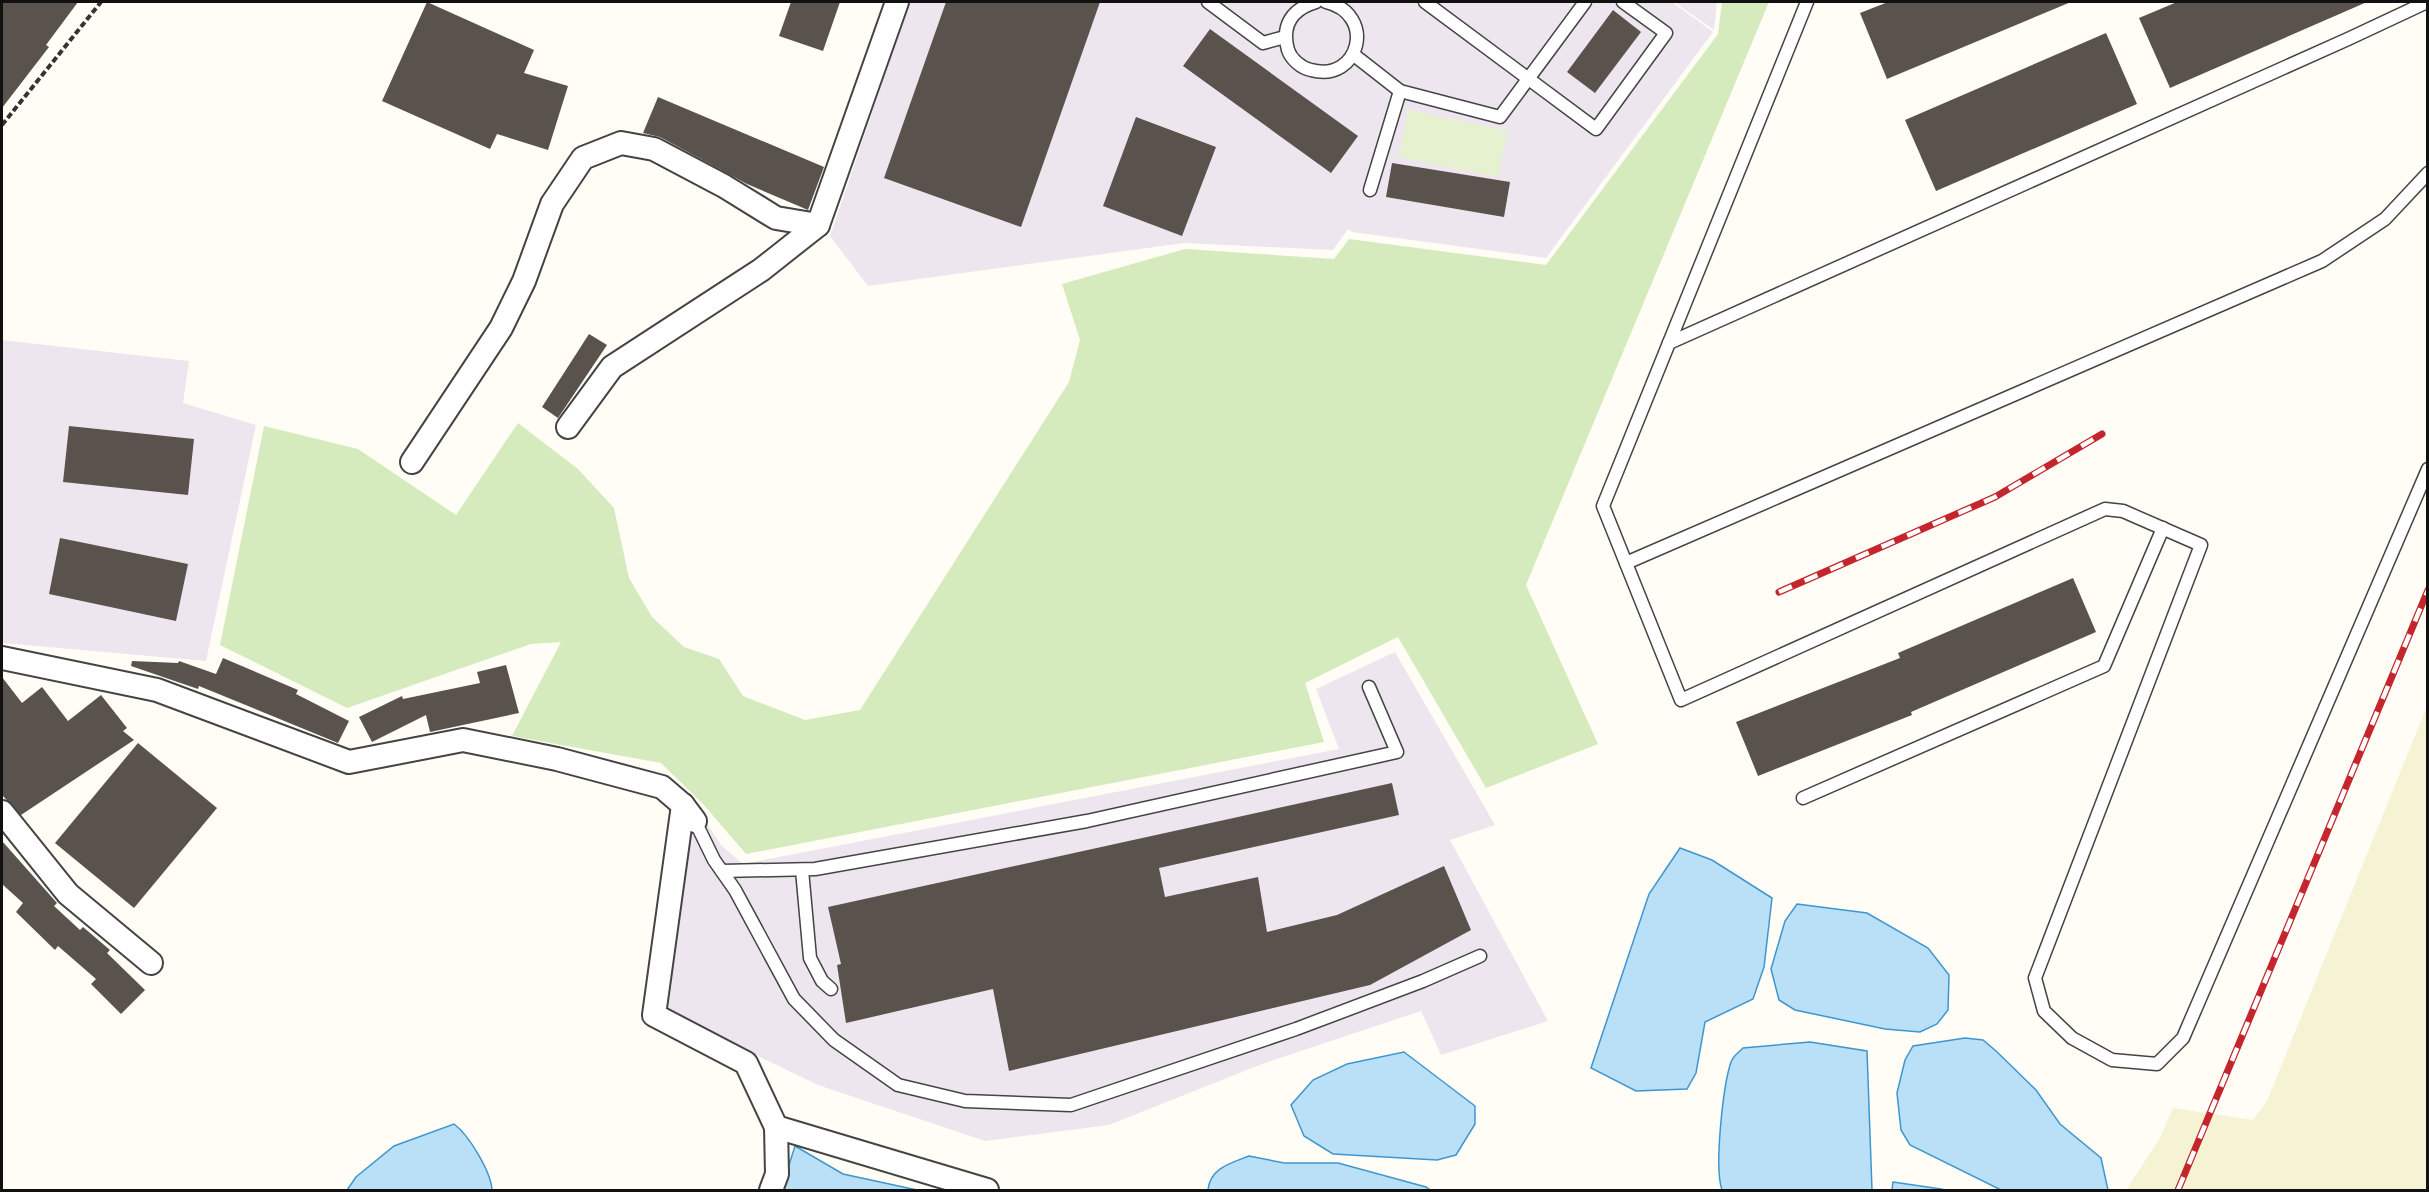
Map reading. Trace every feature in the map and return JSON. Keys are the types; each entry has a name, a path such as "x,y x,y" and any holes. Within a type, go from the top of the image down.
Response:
{"street":[{"path":"568,427 612,367 761,270 818,225 897,2"},
{"path":"412,462 501,328 524,281 552,204 583,158 621,143 654,149 724,186 776,218 818,225"},
{"path":"2,658 157,690 349,762 463,740 557,759 662,787 689,813 654,1015 746,1063 776,1127 777,1174 771,1191"},
{"path":"2,812 68,894 151,963"},
{"path":"776,1127 987,1191"}],"lane":[{"path":"1208,2 1263,43 1285,37"},
{"path":"1316,2 1303,5 1289,19 1285,37 1290,55 1304,69 1322,73 1340,68 1354,55 1358,36 1353,18 1340,3 1326,2"},
{"path":"1425,2 1596,129 1666,33 1623,2"},
{"path":"1354,55 1400,92 1500,117 1585,2"},
{"path":"1669,343 2427,2"},
{"path":"1808,3 1603,506 1681,700 2105,509 2123,511 2202,545 2035,978 2044,1011 2072,1038 2112,1060 2157,1064 2183,1038 2427,469"},
{"path":"1370,190 1400,92"},
{"path":"1626,563 2322,261 2385,219 2427,172"},
{"path":"1803,798 2104,666 2163,528"},
{"path":"722,871 816,870 1088,821 1397,752 1369,687"},
{"path":"689,813 714,860 735,890 794,999 834,1040 898,1085 965,1101 1071,1105 1296,1029 1423,981 1480,956"},
{"path":"801,870 810,958 822,981 831,989"}],"path":[{"path":"2,125 101,2"}],"shaded area":[{"path":"910,2 1672,2 1713,32 1546,258 1352,232 1348,229 1333,250 1184,243 868,286 830,236"},
{"path":"1674,2 1717,2 1714,30"},
{"path":"2,340 189,361 183,403 256,425 206,661 2,643"},
{"path":"1395,652 1495,825 1450,840 1548,1021 1441,1055 1421,1011 1262,1064 1109,1125 985,1141 818,1085 659,1008 682,818 708,825 721,845 743,864 1339,749 1316,689"},
{"path":"2427,706 2427,1190 2126,1190 2160,1138 2173,1108 2253,1120 2267,1101"}],"green space":[{"path":"1722,2 1769,2 1526,585 1598,744 1486,788 1398,637 1305,683 1324,742 746,854 703,804 661,763 512,736 561,642 531,644 347,708 220,645 264,426 358,449 456,515 518,423 578,469 614,508 629,578 652,617 684,647 719,659 743,696 805,720 860,710 1069,382 1080,340 1062,284 1185,249 1334,259 1349,239 1546,265 1718,34"},
{"path":"1408,110 1508,131 1498,177 1399,157"}],"water":[{"path":"1680,848 1712,860 1772,898 1764,967 1753,999 1705,1022 1696,1073 1687,1089 1636,1091 1591,1068 1649,894"},
{"path":"1797,904 1867,913 1928,948 1949,975 1948,1010 1937,1024 1920,1032 1885,1029 1795,1010 1779,1000 1771,969 1785,921"},
{"path":"1965,1038 1983,1040 1996,1051 2036,1090 2060,1124 2101,1158 2108,1190 2001,1190 1910,1145 1901,1130 1897,1093 1905,1060 1913,1046"},
{"path":"1810,1042 1867,1051 1872,1190 1722,1190 1719,1164 1720,1127 1732,1060 1743,1048"},
{"path":"1404,1052 1475,1106 1475,1124 1456,1155 1437,1160 1333,1154 1304,1136 1291,1105 1313,1080 1347,1064"},
{"path":"454,1124 466,1136 478,1154 488,1174 492,1190 347,1190 356,1177 394,1146"},
{"path":"795,1146 843,1174 917,1190 781,1190"},
{"path":"1249,1156 1284,1163 1338,1163 1430,1190 1208,1190 1217,1171"},
{"path":"1893,1182 1941,1189 1945,1190 1892,1190"}],"building":[{"path":"2,2 78,2 46,45 49,47 2,108"},
{"path":"427,2 534,50 524,73 568,86 548,150 497,134 490,149 382,101"},
{"path":"791,2 840,2 823,51 779,36"},
{"path":"946,2 1100,2 1021,227 884,178"},
{"path":"1888,2 2071,2 1887,79 1860,13"},
{"path":"2177,2 2367,2 2170,88 2139,18"},
{"path":"1613,10 1641,32 1595,93 1567,72"},
{"path":"1210,29 1358,136 1331,173 1183,66"},
{"path":"2106,33 2137,104 1936,191 1905,120"},
{"path":"658,97 824,167 808,210 747,184 660,137 643,133"},
{"path":"1136,117 1216,147 1182,236 1103,206"},
{"path":"1392,163 1510,182 1504,217 1386,197"},
{"path":"589,334 607,345 558,418 542,407"},
{"path":"69,426 194,439 188,495 63,482"},
{"path":"60,538 188,564 176,621 49,594"},
{"path":"2073,578 2096,632 1911,712 1912,715 1758,776 1736,722 1900,658 1898,653"},
{"path":"223,658 298,690 296,694 349,721 338,743 199,686 198,689 131,666 132,661 178,663 179,661 216,674"},
{"path":"506,665 519,713 430,732 426,715 372,742 359,717 402,696 403,699 480,683 477,672"},
{"path":"2,677 22,703 42,687 68,721 101,695 127,728 123,731 134,740 21,815 2,795"},
{"path":"138,743 217,808 134,908 55,843"},
{"path":"1392,783 1399,815 1159,868 1165,897 1258,877 1267,932 1337,915 1444,866 1471,930 1370,985 1009,1071 993,989 846,1023 837,965 841,964 828,907"},
{"path":"2,841 57,903 54,906 80,930 83,927 110,950 107,953 145,990 121,1014 91,984 96,979 58,946 55,950 16,912 23,903 2,884"}],"railway":[{"path":"1779,592 1995,497 2102,434"},
{"path":"2178,1190 2428,590"}]}
